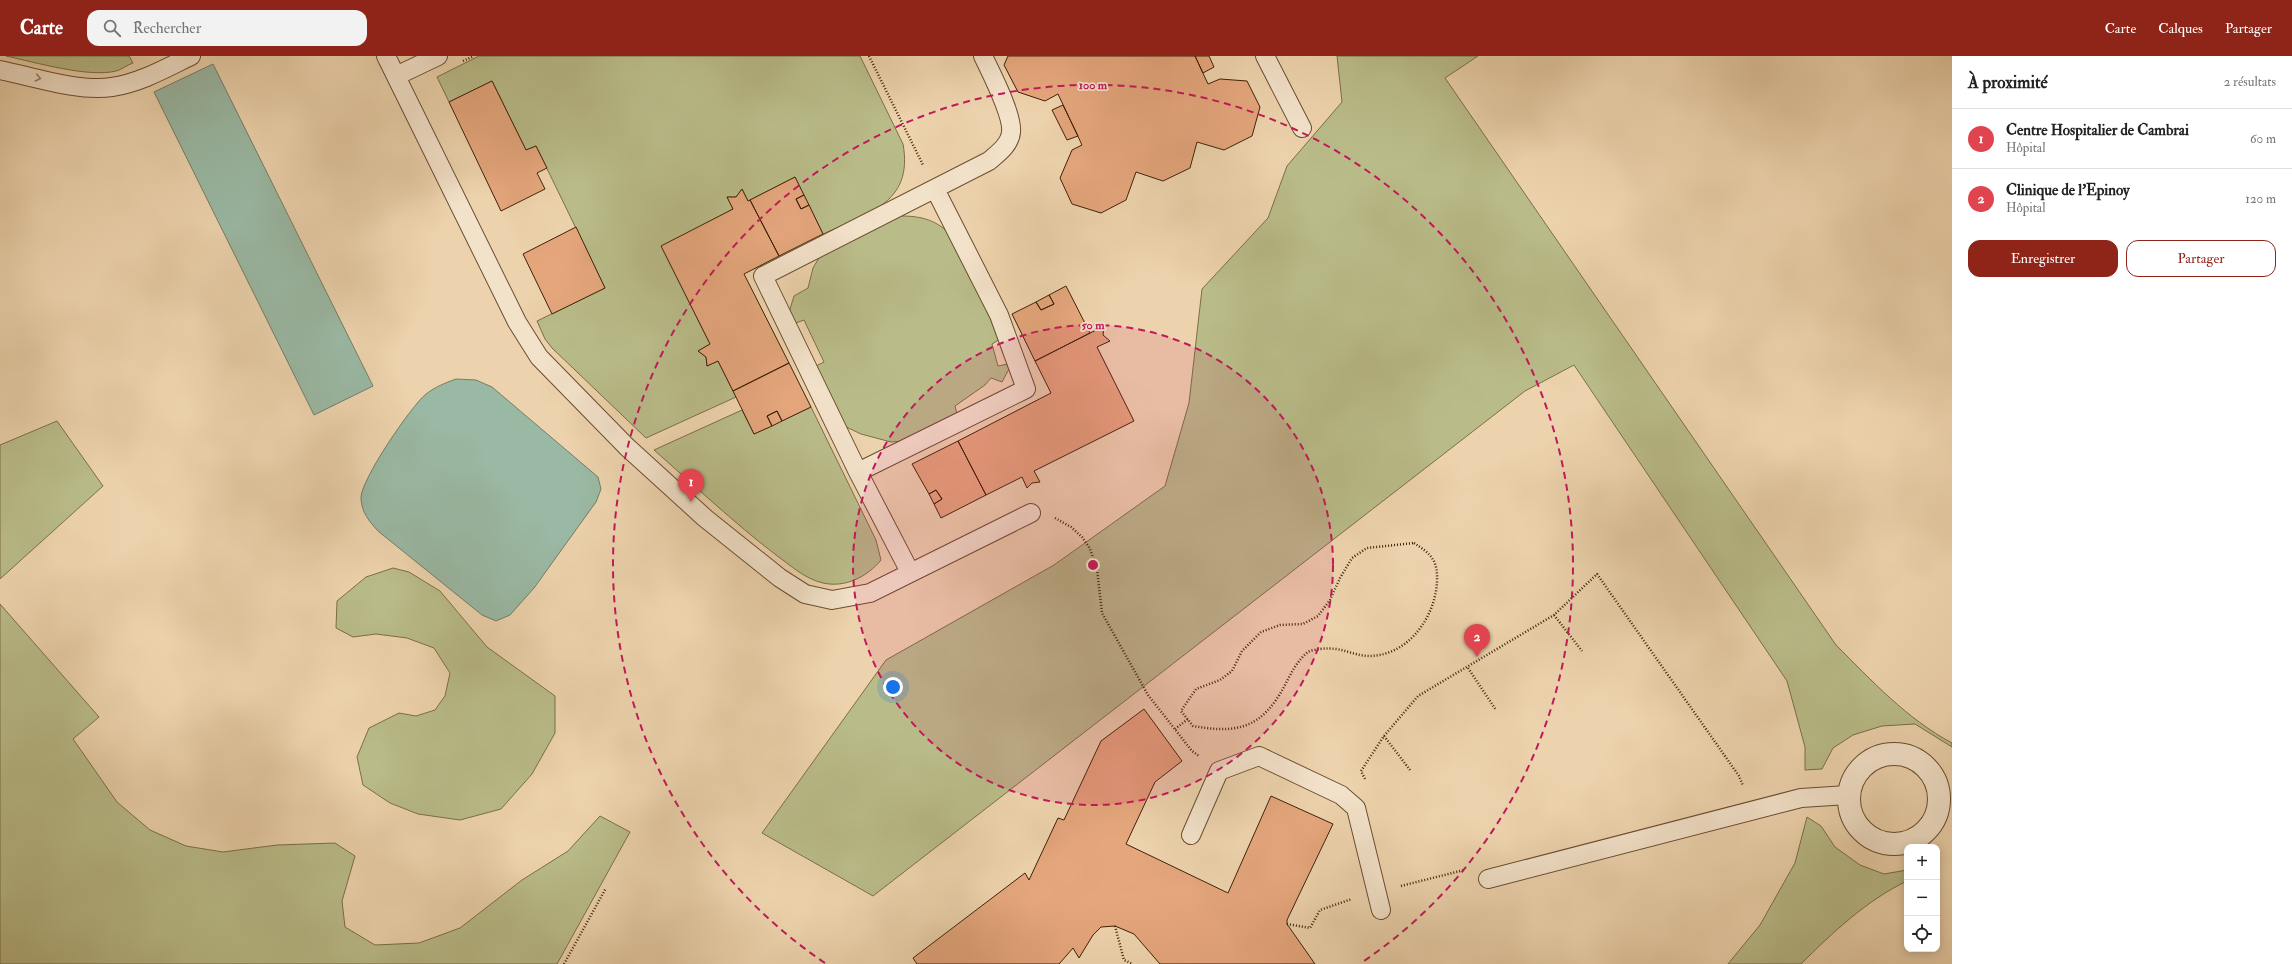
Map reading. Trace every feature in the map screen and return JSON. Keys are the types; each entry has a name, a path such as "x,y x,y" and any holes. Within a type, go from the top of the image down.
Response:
{"street":[{"path":"1886,754 1900,754 1914,758 1927,767 1943,782 1939,793 1939,808 1943,821 1910,842 1896,845 1880,843 1866,836 1856,824 1849,810 1848,794 1852,780 1860,768 1871,758 1886,754"}],"lane":[{"path":"0,70 90,88 111,87 140,79 191,56"},
{"path":"386,56 517,322 539,357 603,424 704,518 792,587 817,597 832,600 853,598 870,593 1031,513"},
{"path":"396,76 438,56"},
{"path":"910,572 858,472 763,276 989,161 1002,150 1009,141 1012,132 1005,106 983,56"},
{"path":"1265,56 1302,128"},
{"path":"858,472 1026,389 999,315 935,189"},
{"path":"1191,835 1218,771 1259,756 1341,795 1356,808 1381,910"},
{"path":"1488,880 1800,798 1848,794"}],"path":[{"path":"869,56 935,189"},
{"path":"1031,513 1046,514 1058,519 1082,537 1090,549 1097,569 1102,613 1148,695 1192,751 1218,771"},
{"path":"1414,543 1430,553 1437,571 1436,588 1430,611 1420,632 1398,649 1370,656 1334,647 1309,651 1294,666 1276,700 1260,718 1239,729 1218,730 1193,726 1188,719 1181,711 1196,689 1220,680 1232,671 1242,651 1260,632 1280,625 1303,624 1318,616 1330,600 1340,578 1352,558 1367,548 1414,543"},
{"path":"1368,786 1361,771 1384,736 1418,696 1468,668 1554,615 1597,574 1734,770 1744,788"},
{"path":"1554,615 1582,651"},
{"path":"1468,668 1496,710"},
{"path":"1175,729 1188,719"},
{"path":"1384,736 1410,770"},
{"path":"564,964 606,888"},
{"path":"1115,926 1124,960 1133,964"}],"green space":[{"path":"6,56 129,56 133,63 120,70 105,73 77,71"},
{"path":"479,56 860,56 903,144 904,164 901,181 894,194 870,213 823,234 795,177 748,201 742,189 736,197 727,197 733,209 662,247 710,344 698,351 706,357 707,366 718,361 736,397 646,438 552,348 545,339 537,321 605,288 536,146 526,150 492,81 449,102 437,77"},
{"path":"1337,56 1478,56 1445,78 1836,645 1890,698 1920,722 1952,743 1952,747 1915,724 1882,726 1853,735 1833,748 1822,769 1805,770 1805,747 1787,681 1574,365 1525,391 873,896 762,833 886,660 1054,565 1165,486 1189,403 1202,289 1268,218 1287,166 1342,102"},
{"path":"902,216 930,220 951,236 994,320 1000,339 992,344 998,366 1008,364 1009,369 1002,382 991,378 985,385 955,406 957,414 905,441 891,442 861,434 844,426 814,367 824,362 804,320 793,324 790,309 794,296 808,288 813,268 820,256 895,217"},
{"path":"811,407 876,540 881,560 869,571 855,580 839,584 816,581 792,567 744,530 654,450 742,410 754,434"},
{"path":"57,421 103,486 0,579 0,445"},
{"path":"393,568 409,572 440,591 487,647 555,696 555,733 532,774 501,809 460,820 418,814 390,803 363,785 357,757 369,728 399,713 416,716 435,710 445,696 450,673 434,648 407,638 376,634 353,637 336,628 337,601 366,577"},
{"path":"0,604 99,717 73,739 117,802 150,830 186,846 223,852 277,845 335,843 355,856 342,901 345,927 375,945 419,943 460,928 522,880 568,851 600,816 630,832 557,964 0,964"},
{"path":"1807,817 1821,826 1835,847 1860,865 1884,874 1904,871 1904,883 1864,907 1801,964 1728,964 1760,925 1795,863"}],"shaded area":[{"path":"213,64 373,386 314,415 154,92"},
{"path":"456,379 476,380 492,387 598,477 601,489 596,502 534,588 510,615 496,621 482,615 378,531 366,516 361,499 368,477 377,461 419,401 426,394 440,385"}],"building":[{"path":"1008,56 1195,56 1208,84 1220,79 1247,81 1260,107 1252,136 1224,150 1197,142 1190,168 1163,181 1136,172 1126,200 1101,213 1072,204 1060,178 1072,150 1082,145 1058,94 1045,101 1018,92 1004,65"},
{"path":"1195,56 1209,56 1214,67 1203,73"},
{"path":"492,81 526,150 536,146 547,168 537,173 545,189 501,211 449,102"},
{"path":"1063,105 1078,136 1067,140 1052,110"},
{"path":"795,177 804,195 796,199 801,209 809,205 823,234 779,256 750,200"},
{"path":"742,189 748,201 750,200 779,256 744,274 789,363 733,391 718,361 707,366 706,357 698,351 710,344 661,246 733,209 727,197 736,197"},
{"path":"804,195 809,205 801,209 796,199"},
{"path":"576,227 605,288 552,314 523,254"},
{"path":"1066,286 1090,333 1035,361 1012,314 1036,302 1041,310 1054,304 1049,295"},
{"path":"1049,295 1054,304 1041,310 1036,302"},
{"path":"1104,326 1103,335 1110,341 1097,347 1134,421 1034,471 1040,482 1032,483 1027,488 1022,477 986,495 958,441 1051,393 1035,361"},
{"path":"789,363 811,407 782,421 777,411 767,416 772,426 754,434 733,391"},
{"path":"777,411 782,421 772,426 767,416"},
{"path":"958,441 986,495 941,518 934,504 942,499 936,490 929,494 912,464"},
{"path":"936,490 942,499 934,504 929,494"},
{"path":"1144,709 1182,761 1155,782 1126,844 1228,893 1271,796 1333,824 1287,920 1287,924 1315,964 1160,964 1134,934 1115,926 1101,927 1093,935 1079,958 1073,948 1059,964 917,964 913,958 1025,873 1029,880 1058,818 1064,820 1101,741"}],"place":[{"name":"Centre Hospitalier de Cambrai","path":"691,502"},
{"name":"Clinique de l’Epinoy","path":"1477,657"}]}
